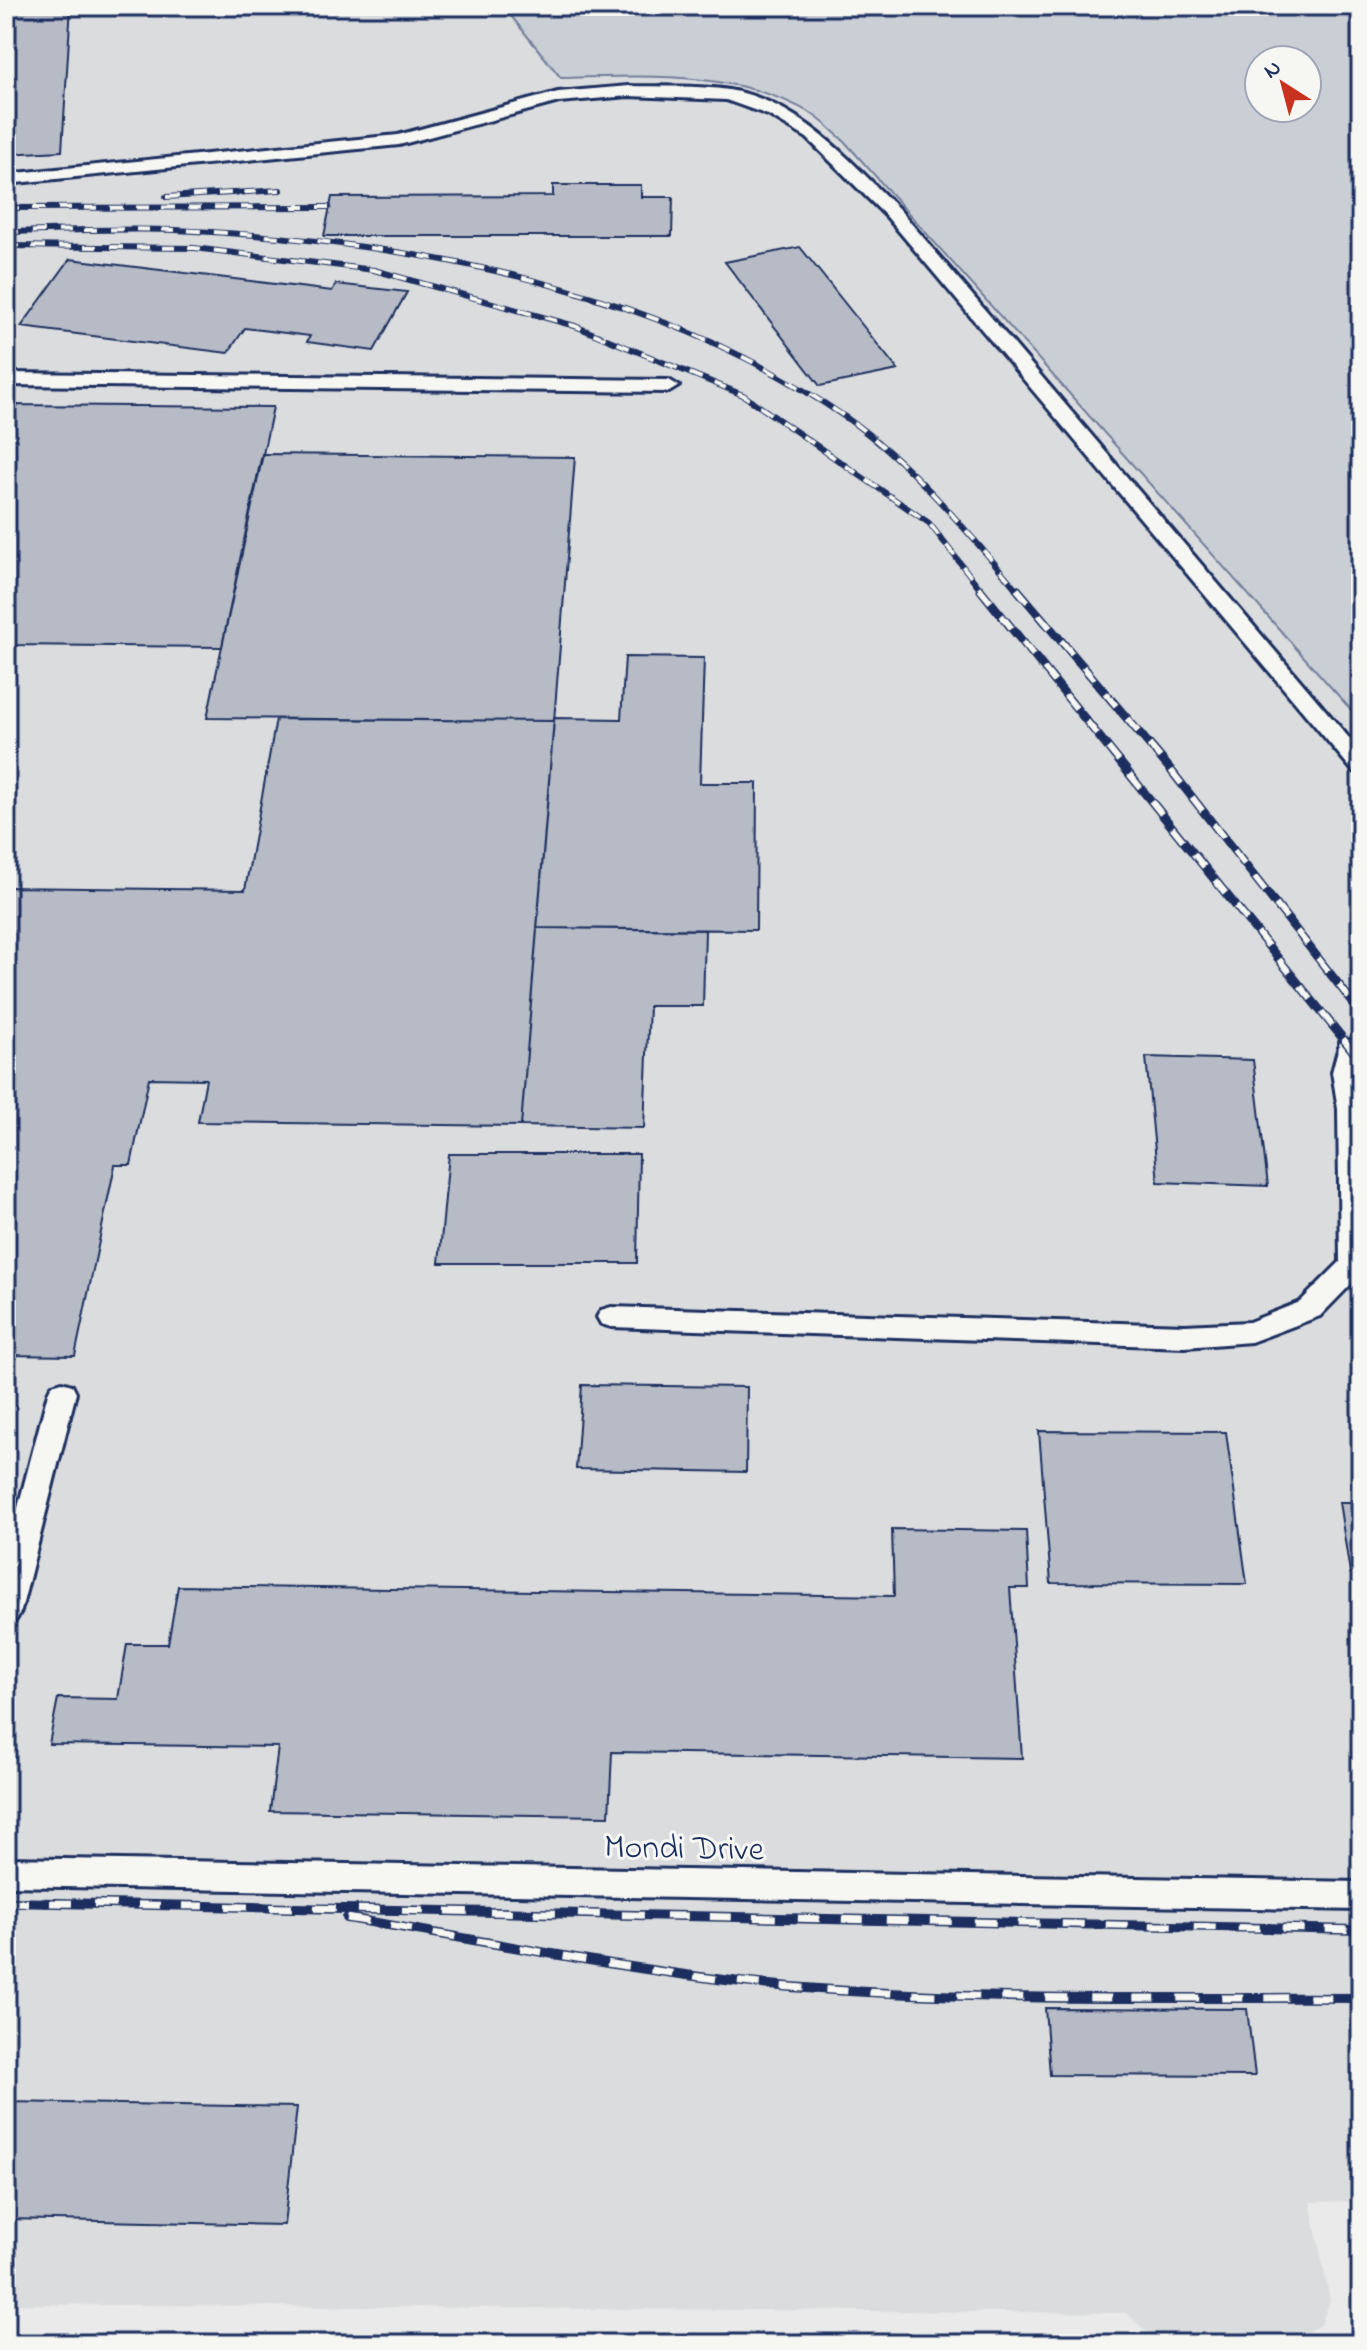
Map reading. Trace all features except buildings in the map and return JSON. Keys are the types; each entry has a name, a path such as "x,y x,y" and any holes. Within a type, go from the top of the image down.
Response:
{"lane":[{"path":"6,179 399,140 558,97 629,91 728,95 774,111 813,134 893,213 1361,766"},
{"path":"6,379 669,386"},
{"path":"611,1317 1185,1336 1251,1332 1310,1309 1353,1265 1351,1109 1345,1072 1349,1048 1361,1047"},
{"path":"6,1611 13,1550 62,1393"},
{"name":"Mondi Drive","path":"6,1872 1361,1896"}],"shaded area":[{"path":"6,6 1361,6 1361,2201 1310,2202 1330,2300 1321,2325 1300,2335 1151,2335 1126,2313 6,2304"},
{"path":"503,6 1361,6 1361,721 845,142 821,120 784,100 754,90 690,79 561,78"}],"railway":[{"path":"166,197 280,190"},
{"path":"6,208 329,207"},
{"path":"6,232 175,230 350,245 438,259 526,278 612,303 695,335 774,373 848,419 917,478 1018,591"},
{"path":"6,246 194,248 374,270 575,326 743,395 929,523 982,591"},
{"path":"980,589 1361,1061"},
{"path":"1017,589 1170,769 1361,1013"},
{"path":"6,1902 1361,1930"},
{"path":"347,1918 624,1966 791,1987 1004,1997 1361,1998"}]}
